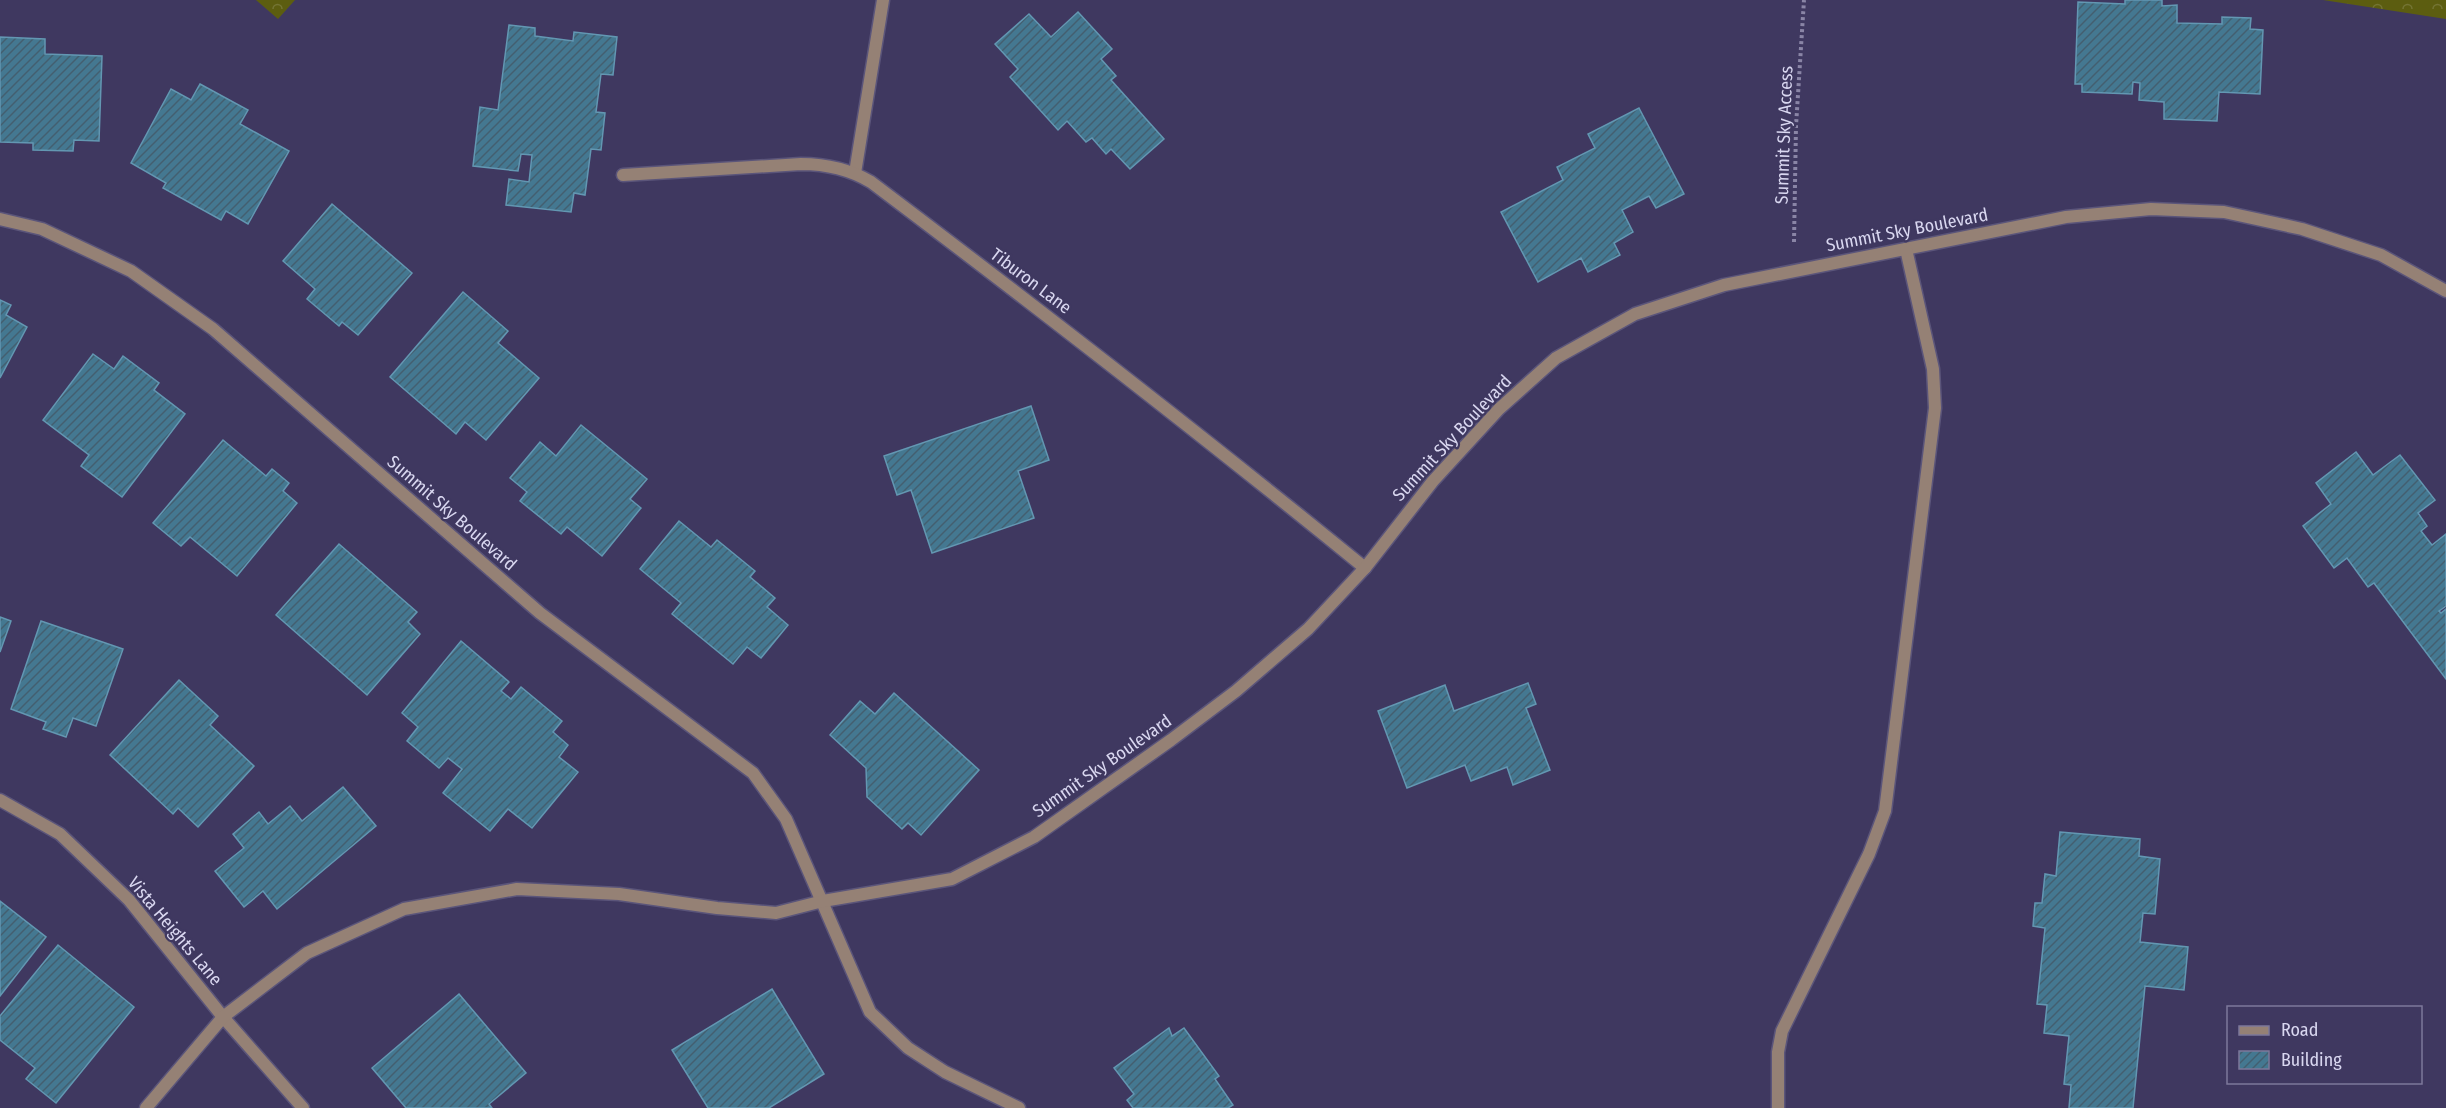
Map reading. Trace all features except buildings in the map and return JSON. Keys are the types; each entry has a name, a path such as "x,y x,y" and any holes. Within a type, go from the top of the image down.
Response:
{"street":[{"path":"855,173 883,0"},
{"name":"Tiburon Lane","path":"623,175 801,164 820,164 855,173 871,182 1208,440 1365,568"},
{"name":"Summit Sky Boulevard","path":"146,1108 224,1017 307,953 404,909 517,889 619,894 717,908 776,913 823,900 952,879 1034,837 1236,691 1308,629 1365,568 1433,481 1499,408 1556,358 1635,314 1724,285 2066,217 2151,209 2223,212 2302,229 2381,255 2446,291"},
{"name":"Summit Sky Boulevard","path":"0,219 42,229 131,271 213,329 540,613 753,773 786,819 823,900"},
{"path":"1778,1108 1778,1052 1782,1031 1869,854 1885,811 1935,408 1933,369 1906,249"},
{"name":"Vista Heights Lane","path":"0,800 60,834 129,900 224,1017 303,1108"},
{"path":"823,900 870,1012 908,1048 945,1072 1020,1108"}],"path":[{"name":"Summit Sky Access","path":"1800,270 1794,233 1796,126 1804,0"}],"green space":[{"path":"256,0 295,0 278,19"},
{"path":"2323,0 2446,0 2446,19"}]}
